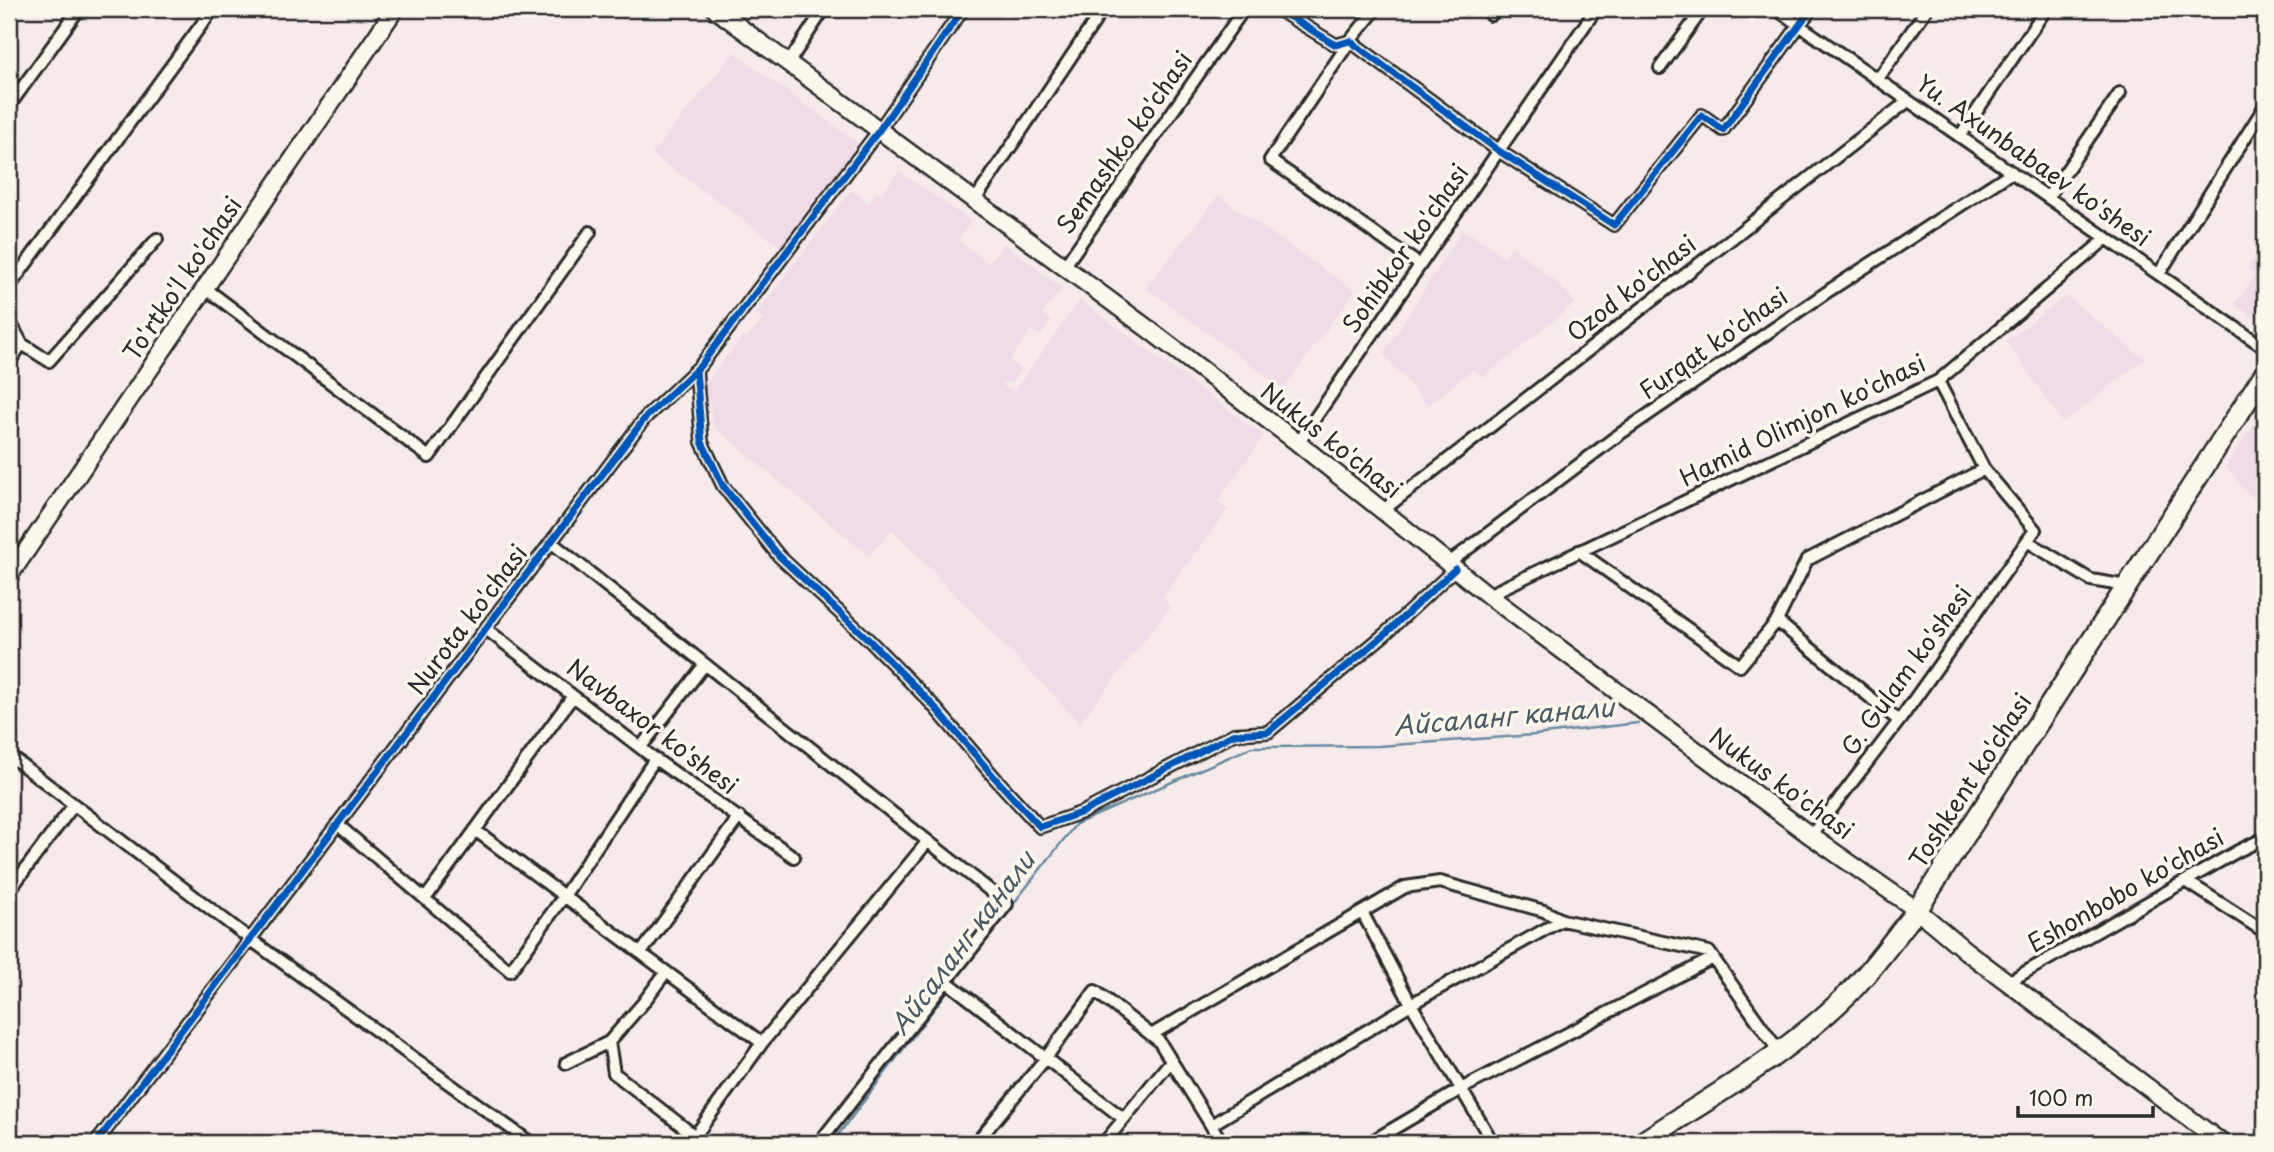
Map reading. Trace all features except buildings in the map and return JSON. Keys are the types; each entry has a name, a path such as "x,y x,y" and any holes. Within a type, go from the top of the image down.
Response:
{"highway":[{"name":"Toshkent ko'chasi","path":"1641,1143 1780,1053 1851,991 1917,910 2265,373"}],"main road":[{"name":"To'rtko'l ko'chasi","path":"9,576 395,9"},
{"name":"Nukus ko'chasi","path":"715,9 880,129 1298,443 1488,595 1811,836 1917,910 1966,951 2222,1143"}],"street":[{"path":"9,106 79,9"},
{"path":"9,287 213,9"},
{"path":"789,62 824,9"},
{"name":"Nurota ko'chasi","path":"96,1143 645,418 696,370 880,129 962,9"},
{"path":"975,200 1103,9"},
{"name":"Semashko ko'chasi","path":"1064,267 1244,9"},
{"path":"1277,9 1336,44 1350,41 1499,151 1614,225 1702,115 1723,130 1811,9"},
{"path":"1376,9 1350,41 1270,160 1420,265"},
{"name":"Sohibkor ko'chasi","path":"1298,443 1597,9"},
{"path":"1660,68 1703,9"},
{"name":"Yu. Axunbabaev ko'shesi","path":"1776,9 2265,348"},
{"path":"1878,79 1927,9"},
{"path":"1960,136 2046,9"},
{"path":"2048,197 2120,93"},
{"name":"Ozod ko'chasi","path":"1382,510 1908,101"},
{"path":"2159,275 2265,106"},
{"name":"Furqat ko'chasi","path":"696,370 702,442 723,486 779,556 870,641 932,704 1040,827 1083,812 1234,734 1268,732 1385,634 1452,566 1617,436 1829,290 2012,172"},
{"path":"205,288 429,457 590,232"},
{"name":"Hamid Olimjon ko'chasi","path":"1488,595 1938,381 2107,238"},
{"path":"9,320 22,344 49,361 157,239"},
{"path":"9,362 22,344"},
{"path":"1579,551 1740,666 1777,621 1807,560 1984,469 1938,381"},
{"name":"G. Gulam ko'shesi","path":"1811,836 1899,721 2035,530 1984,469"},
{"path":"2027,541 2091,580 2127,586"},
{"path":"551,542 1007,904 819,1143"},
{"path":"1777,621 1899,721"},
{"name":"Navbaxor ko'shesi","path":"486,629 655,759 794,857"},
{"path":"641,747 705,664"},
{"path":"425,899 573,696"},
{"path":"9,755 250,939 531,1143"},
{"path":"337,824 510,971 564,896 655,759"},
{"path":"9,891 73,806"},
{"path":"641,953 738,817"},
{"path":"475,830 762,1044"},
{"name":"Eshonbobo ko'chasi","path":"2008,982 2265,838"},
{"path":"608,1042 614,1073 700,1140 762,1044 928,841"},
{"path":"2186,881 2265,932"},
{"path":"1151,1035 1405,887 1440,882 1544,911 1562,920 1709,952 1780,1053"},
{"path":"1362,912 1411,1004 1493,1143"},
{"path":"1211,1125 1411,1004 1562,920"},
{"path":"1369,1143 1461,1089 1713,958"},
{"path":"566,1063 608,1042 666,972"},
{"path":"946,981 1124,1119"},
{"path":"976,1143 1045,1059 1095,991 1159,1041 1222,1143"},
{"path":"1104,1143 1171,1061"}],"shaded area":[{"path":"734,52 858,143 781,247 652,154"},
{"path":"899,171 971,221 958,240 988,263 1004,243 1062,288 1042,314 1051,321 1041,336 1031,330 1010,361 1021,369 1011,384 1006,381 1003,385 1013,392 1080,300 1264,436 1217,502 1228,510 1163,596 1170,607 1080,723 892,530 869,556 713,426 705,384 743,336 746,339 763,320 756,314 851,190 869,203 877,192 881,194"},
{"path":"1218,196 1355,291 1283,389 1146,288"},
{"path":"1462,230 1488,244 1504,258 1512,246 1563,288 1575,303 1484,377 1472,370 1428,406 1383,354"},
{"path":"2256,257 2265,264 2265,299 2252,317 2235,304 2255,275 2247,269"},
{"path":"2066,296 2145,359 2063,423 2006,341"},
{"path":"2265,406 2265,513 2226,467"}],"waterway":[{"name":"Айсаланг канали","path":"1010,908 1076,824 1252,747 1379,746 1534,735 1638,723"},
{"name":"Айсаланг канали","path":"953,983 1002,919"},
{"name":"Айсаланг канали","path":"832,1143 949,989"}],"cycle path":[{"path":"96,1143 645,418 700,366 880,129 963,9"},
{"path":"1277,9 1336,45 1350,41 1499,151 1614,225 1702,115 1723,130 1811,9"},
{"path":"696,370 702,442 723,486 779,556 870,641 932,704 1040,827 1083,812 1234,734 1268,732 1385,634 1455,569"}]}
